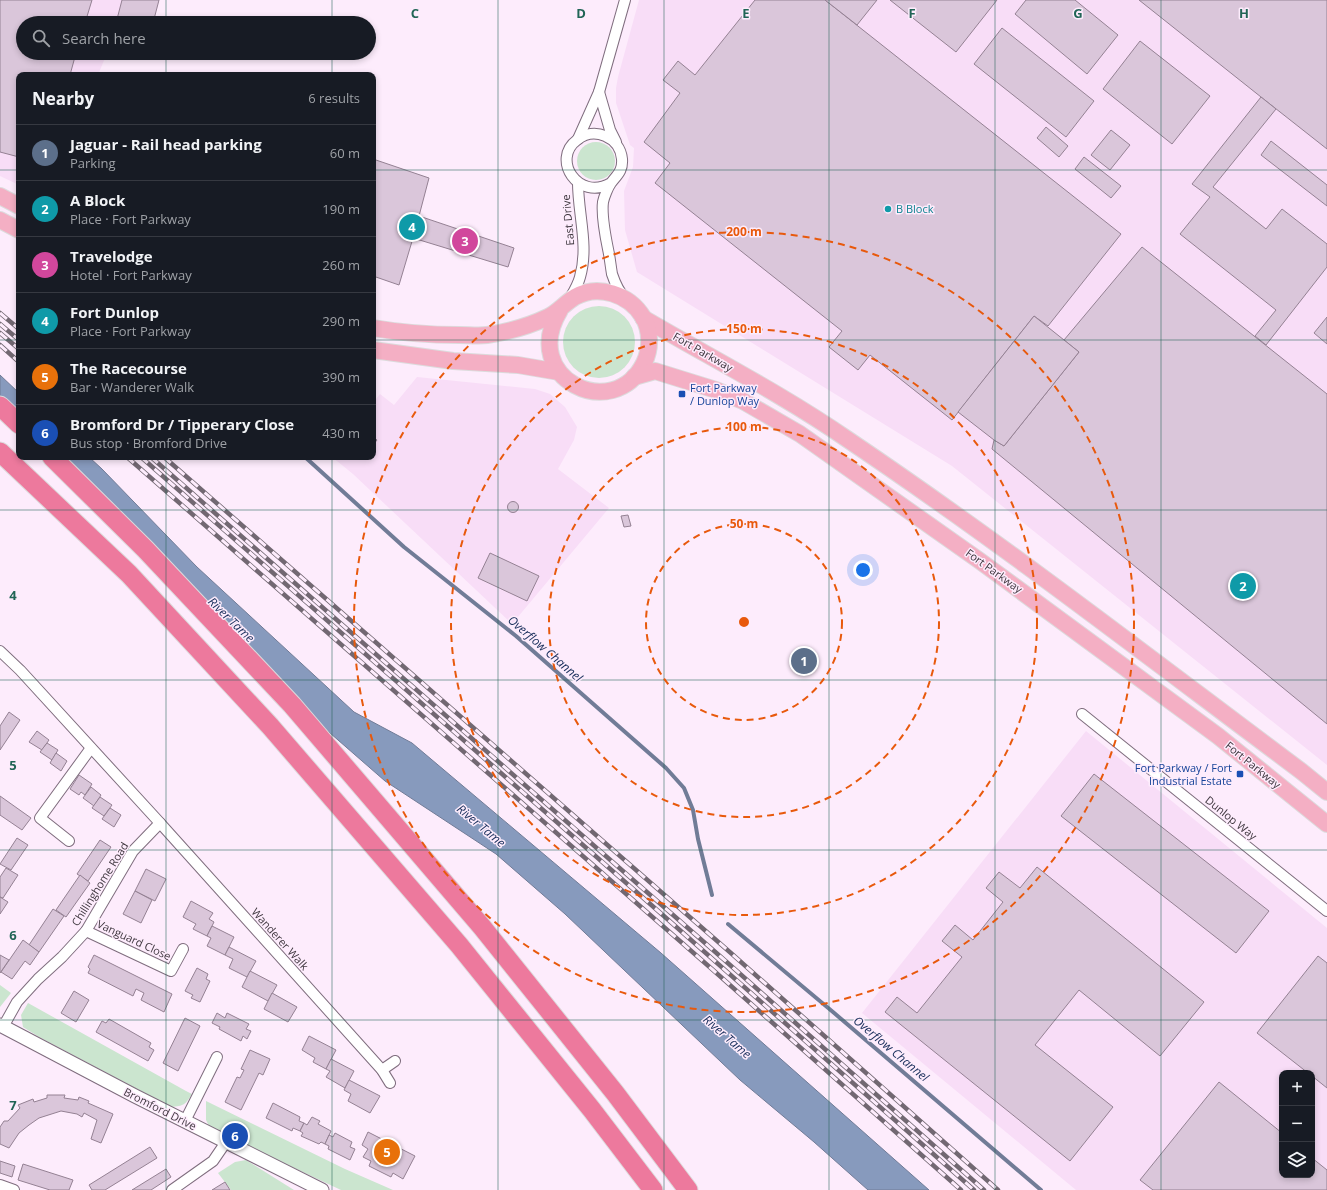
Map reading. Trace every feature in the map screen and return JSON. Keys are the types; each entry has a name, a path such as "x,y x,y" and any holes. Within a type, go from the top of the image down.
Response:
{"highway":[{"path":"0,406 16,421"},
{"path":"0,452 129,574 270,726 459,945 592,1110 653,1190"},
{"path":"55,460 145,549 292,705 482,927 615,1094 688,1190"}],"main road":[{"path":"0,196 16,204"},
{"path":"0,220 16,228"},
{"name":"Fort Parkway","path":"376,328 397,332 442,335 486,335 514,330 549,317 584,294 601,291 626,299 633,304 643,318 648,333 649,349 646,360 634,378"},
{"name":"Fort Parkway","path":"564,306 553,322 549,334 549,348 552,361 566,380 583,389 596,392 609,391 618,388 634,378 655,371 716,390 744,401 800,434 980,561 1218,736 1327,824"},
{"name":"Fort Parkway","path":"643,318 707,356 768,388 853,442 994,542 1327,792"},
{"path":"376,350 453,361 518,365 559,372"}],"street":[{"path":"611,183 598,188 584,186 578,183 570,173 567,165 567,157 569,149 578,139 599,92 625,0"},
{"path":"599,92 610,130 621,153 622,166 616,178 611,183 603,202 604,225 612,274 620,292 626,299"},
{"path":"578,139 588,134 600,134 610,138 618,147"},
{"name":"East Drive","path":"564,306 580,278 584,241 578,198 578,183"},
{"path":"0,651 20,670 160,823"},
{"name":"Dunlop Way","path":"1082,714 1327,910"},
{"path":"69,841 40,818 91,748"},
{"name":"Chillinghome Road","path":"2,1026 17,1002 86,931 133,851 160,823"},
{"name":"Wanderer Walk","path":"160,823 382,1070 390,1083"},
{"name":"Vanguard Close","path":"86,931 171,971 183,949"},
{"name":"Bromford Drive","path":"2,1026 185,1122 322,1190"},
{"path":"185,1122 217,1057"},
{"path":"382,1070 395,1061"},
{"path":"172,1190 213,1161 226,1142"},
{"path":"0,1185 14,1190"}],"shaded area":[{"path":"0,0 123,0 119,16 16,16 16,60 104,60 99,72 16,72 16,184 0,176"},
{"path":"639,0 1327,0 1327,765 952,466 637,272 625,230 624,191 633,167 634,148 630,145 616,103 616,88"},
{"path":"417,377 535,389 550,394 565,407 577,427 574,440 558,469 609,508 512,624 353,474 336,460 376,460 376,399 380,394 394,405"},
{"path":"1086,731 1327,928 1327,1190 1076,1190 862,1013"}],"green space":[{"path":"592,142 600,142 610,147 614,154 614,168 610,175 600,180 592,180 582,175 580,172 577,165 577,157 582,147 585,145"},
{"path":"599,306 619,312 629,322 635,342 629,362 619,372 599,378 579,372 569,362 563,342 569,322 579,312"},
{"path":"0,985 11,993 0,1007"},
{"path":"28,1003 192,1094 188,1101 179,1106 171,1107 39,1037 23,1027 21,1015"},
{"path":"206,1101 345,1169 393,1190 341,1190 260,1152 209,1126 206,1120"},
{"path":"246,1160 294,1190 231,1190 218,1173 235,1162"}],"water":[{"path":"0,375 16,390 16,424 0,407"},
{"name":"River Tame","path":"51,460 92,460 197,567 354,712 412,743 661,953 929,1190 868,1190 814,1142 740,1080 565,914 496,854 385,781 252,665"}],"building":[{"path":"0,0 92,0 87,16 16,16 16,60 74,60 71,72 16,72 16,156 0,152"},
{"path":"122,0 159,0 155,16 118,16"},
{"name":"B Block","path":"755,0 825,0 1121,234 1048,326 1034,316 952,420 870,355 858,370 829,347 842,331 655,183 670,163 644,142 680,93 663,80 678,61 695,75"},
{"path":"825,0 877,0 857,25"},
{"path":"890,0 997,0 956,52"},
{"path":"1026,0 1075,0 1118,35 1087,74 1015,14"},
{"path":"1139,0 1327,0 1327,149 1261,97"},
{"path":"1002,28 1094,101 1066,137 974,64"},
{"path":"1140,41 1210,96 1172,144 1103,89"},
{"path":"1261,97 1276,109 1213,187 1266,229 1282,209 1327,244 1327,267 1266,345 1255,336 1276,310 1180,234 1210,197 1192,184"},
{"path":"1046,127 1068,146 1059,157 1037,138"},
{"path":"1111,130 1130,145 1110,170 1091,155"},
{"path":"1271,141 1327,185 1327,206 1261,155"},
{"path":"1084,157 1121,186 1111,198 1075,169"},
{"path":"376,160 429,178 419,216 514,248 508,267 413,238 399,285 376,277"},
{"path":"1142,247 1327,394 1327,724 992,449 994,440 1004,446 1079,352 1064,340"},
{"path":"1034,316 1079,352 1004,446 958,412"},
{"path":"1327,317 1327,344 1314,333"},
{"path":"513,501 517,503 519,507 517,511 513,513 509,511 507,507 509,503"},
{"path":"628,515 631,526 624,527 621,516"},
{"path":"490,553 539,576 527,601 478,578"},
{"path":"9,712 20,720 0,750 0,726"},
{"path":"37,731 49,740 42,750 29,742"},
{"path":"47,743 58,750 52,760 40,752"},
{"path":"56,753 67,761 61,771 50,763"},
{"path":"1094,774 1269,911 1236,953 1061,816"},
{"path":"79,775 92,784 85,795 81,792 79,795 70,789"},
{"path":"91,787 101,795 94,806 83,798"},
{"path":"0,796 31,818 22,830 0,815"},
{"path":"100,797 112,805 104,816 92,808"},
{"path":"110,808 121,815 114,827 102,819"},
{"path":"17,838 28,845 11,870 0,864"},
{"path":"100,840 111,847 88,881 77,874"},
{"path":"1037,867 1204,1002 1160,1056 1079,990 1035,1045 1113,1107 1070,1161 885,1012 897,997 917,1013 962,957 942,941 955,925 973,940 1003,902 986,888 999,872 1020,888"},
{"path":"6,868 18,875 3,898 0,897 0,877"},
{"path":"146,869 166,879 155,901 135,891"},
{"path":"80,875 90,883 66,917 56,910"},
{"path":"135,891 152,900 141,923 123,914"},
{"path":"0,897 8,902 0,914"},
{"path":"191,901 213,913 209,919 214,922 207,936 193,929 196,924 183,917"},
{"path":"53,909 64,916 39,952 29,945"},
{"path":"212,926 234,937 225,955 207,946 211,938 207,936"},
{"path":"23,940 39,952 30,965 25,961 12,979 1,972"},
{"path":"229,947 256,961 247,977 229,968 233,959 225,955"},
{"path":"0,955 9,960 0,973"},
{"path":"94,955 172,994 164,1012 141,1000 144,993 136,989 133,996 88,973 90,969 88,967"},
{"path":"1318,956 1327,963 1327,1088 1315,1078 1315,1070 1304,1070 1257,1033"},
{"path":"197,968 208,974 206,979 210,981 200,1002 191,998 193,995 185,991"},
{"path":"250,971 277,985 268,1001 242,987"},
{"path":"74,991 89,1000 76,1022 61,1013"},
{"path":"272,993 297,1007 288,1022 264,1009"},
{"path":"217,1013 225,1018 227,1013 249,1024 246,1029 251,1031 247,1039 243,1036 241,1041 219,1029 220,1027 212,1023"},
{"path":"185,1018 200,1026 178,1071 163,1063"},
{"path":"109,1019 151,1043 149,1047 154,1050 148,1061 96,1032 102,1021 106,1023"},
{"path":"309,1036 336,1050 326,1069 313,1062 315,1058 302,1050"},
{"path":"250,1050 270,1059 263,1075 259,1073 241,1110 225,1102 237,1077 240,1078 244,1070 241,1069"},
{"path":"331,1059 354,1071 345,1088 326,1077 330,1071 326,1069"},
{"path":"349,1080 380,1096 370,1113 348,1101 351,1094 344,1090"},
{"path":"1219,1082 1279,1131 1279,1178 1315,1178 1315,1160 1327,1170 1327,1190 1153,1190 1140,1180"},
{"path":"47,1095 65,1095 64,1098 78,1100 79,1097 89,1101 88,1103 113,1114 101,1143 91,1139 97,1120 84,1113 82,1117 77,1114 61,1111 39,1118 29,1125 19,1133 9,1148 0,1144 0,1127 4,1121 8,1121 20,1108 18,1105 33,1099 34,1102 47,1098"},
{"path":"273,1103 300,1117 299,1121 304,1123 300,1131 293,1128 292,1131 266,1118"},
{"path":"312,1117 320,1121 318,1124 331,1131 325,1144 321,1142 319,1144 301,1136 303,1133 300,1131 304,1123 307,1125"},
{"path":"368,1132 415,1156 403,1179 393,1173 391,1177 369,1166 371,1161 363,1157 368,1149 362,1145"},
{"path":"335,1133 352,1142 350,1147 355,1149 350,1160 328,1149 329,1146 325,1144 329,1135 333,1137"},
{"path":"150,1147 157,1158 105,1190 92,1190 89,1185"},
{"path":"0,1161 15,1166 12,1177 0,1173"},
{"path":"23,1164 73,1180 69,1190 50,1190 18,1180"},
{"path":"166,1169 171,1177 151,1190 132,1190"},
{"path":"225,1182 230,1190 212,1190"}],"waterway":[{"name":"Overflow Channel","path":"308,460 404,547 516,636 666,768 684,788 693,810 698,839 712,895"},
{"name":"Overflow Channel","path":"728,924 1041,1190"}],"railway":[{"path":"0,313 16,326"},
{"path":"0,324 16,337"},
{"path":"0,333 16,346"},
{"path":"0,345 16,359"},
{"path":"130,460 713,970 961,1190"},
{"path":"144,460 974,1190"},
{"path":"154,460 984,1190"},
{"path":"167,460 732,954 998,1190"}],"place":[{"name":"B Block","path":"888,209"},
{"name":"Fort Dunlop","path":"412,227"},
{"name":"Travelodge","path":"465,241"},
{"name":"Fort Parkway / Dunlop Way","path":"682,394"},
{"name":"A Block","path":"1243,586"},
{"name":"Jaguar - Rail head parking","path":"804,661"},
{"name":"Fort Parkway / Fort Industrial Estate","path":"1240,774"},
{"name":"Bromford Dr / Tipperary Close","path":"235,1136"},
{"name":"The Racecourse","path":"387,1152"}]}
